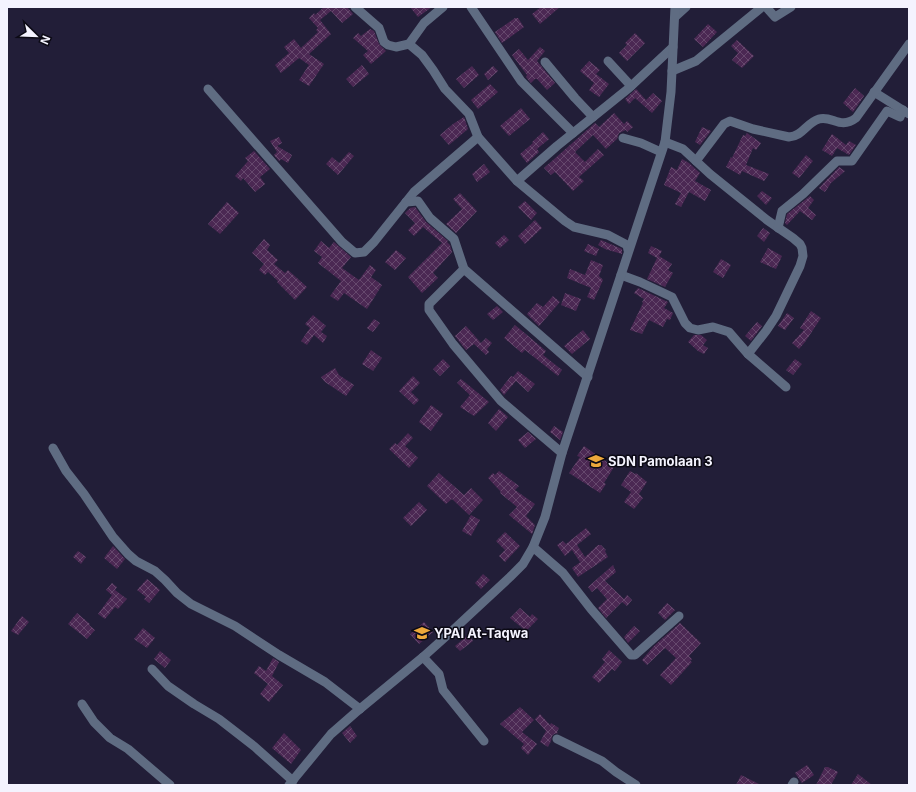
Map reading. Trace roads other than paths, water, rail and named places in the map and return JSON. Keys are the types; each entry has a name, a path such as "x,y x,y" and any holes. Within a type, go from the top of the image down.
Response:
{"street":[{"path":"355,7 379,28 384,42 388,45 396,47 409,44 424,23 443,7"},
{"path":"471,7 521,81 573,133"},
{"path":"152,669 168,686 219,719 255,747 291,783 331,734 423,657 523,564 534,547 545,517 562,453 665,142 672,71 675,7"},
{"path":"675,18 686,7"},
{"path":"672,71 696,61 762,7"},
{"path":"766,7 775,17 791,7"},
{"path":"409,44 422,55 445,89 469,114 478,137 517,180 574,227 608,235 626,245 628,250"},
{"path":"696,161 724,124 730,121 753,129 790,137 796,137 813,122 822,118 837,122 850,122 856,118 909,44"},
{"path":"517,180 631,86 673,47"},
{"path":"608,61 631,86"},
{"path":"545,62 575,98 594,117"},
{"path":"208,89 342,242 355,253 364,252 374,242 414,192 478,137"},
{"path":"778,228 782,211 803,194 837,161 852,161 887,111 900,117 906,112 874,92"},
{"path":"623,138 641,143 661,152"},
{"path":"665,142 682,149 778,228 794,238 802,248 803,256 800,266 776,316 748,354"},
{"path":"406,202 418,201 430,218 454,239 464,268 588,377"},
{"path":"464,268 429,304 429,310 453,344 501,401 562,453"},
{"path":"621,274 672,297 685,323 690,328 698,330 713,327 729,332 748,354 786,387"},
{"path":"53,448 66,471 113,536 136,561 155,571 177,593 191,604 235,626 279,655 325,682 360,709"},
{"path":"534,547 563,573 591,609 631,655 635,655 679,616"},
{"path":"423,657 439,674 443,690 484,741"},
{"path":"82,704 94,722 110,738 128,749 170,785"},
{"path":"557,739 602,761 636,785"}],"place":[{"name":"SDN Pamolaan 3","path":"596,461"},
{"name":"YPAI At-Taqwa","path":"422,633"}]}
